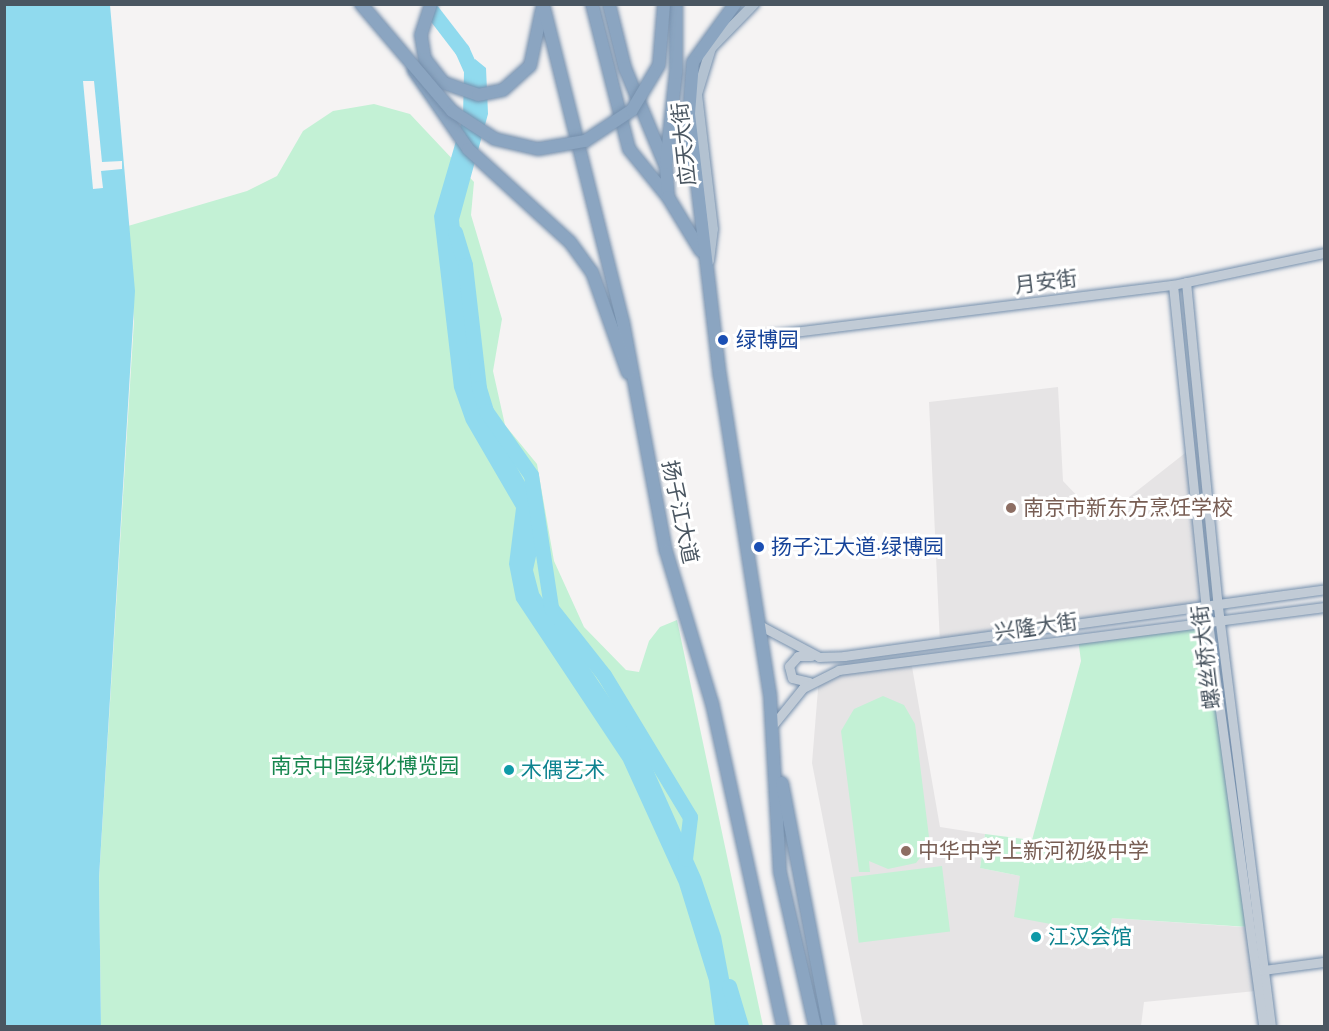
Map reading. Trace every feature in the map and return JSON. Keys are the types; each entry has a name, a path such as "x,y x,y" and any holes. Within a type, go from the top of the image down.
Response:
{"highway":[{"path":"361,4 412,67 452,111 495,139 538,149 573,144 603,133 644,96 665,44 664,4"},
{"path":"431,4 421,35 425,59 444,83 465,93 490,95 516,81 535,55 543,4"},
{"name":"扬子江大道","path":"543,4 638,400 666,550 712,703 783,1026"},
{"path":"592,4 627,142 639,166 668,197 709,264"},
{"path":"609,4 625,68 666,167"},
{"path":"668,197 666,167 676,72 676,4"},
{"path":"735,4 693,62 688,99 709,264 717,360 761,626 773,725 780,872 815,1026"},
{"path":"412,67 432,104 468,149 570,242 592,272 638,400"},
{"path":"775,746 829,1026"}],"main road":[{"name":"应天大街","path":"709,264 712,230 699,85 722,31 754,4"}],"street":[{"name":"月安街","path":"770,335 1173,285 1324,253"},
{"name":"螺丝桥大街","path":"1186,282 1218,607 1271,1026"},
{"name":"螺丝桥大街","path":"1173,285 1206,608 1263,1026"},
{"name":"兴隆大街","path":"1324,589 1218,607 819,657 798,656 789,666 797,681 813,681 839,670 1208,624 1324,607"},
{"path":"761,626 819,657"},
{"name":"兴隆大街","path":"773,725 813,681"},
{"path":"1263,970 1324,962"}],"shaded area":[{"name":"南京市新东方烹饪学校","path":"1058,387 1063,481 1100,520 1189,450 1202,450 1218,607 940,644 929,402"},
{"name":"中华中学上新河初级中学","path":"911,661 940,827 985,834 980,868 1020,876 1109,935 1112,918 1257,928 1266,990 1144,1002 1141,1026 863,1026 812,763 819,677"}],"green space":[{"name":"南京中国绿化博览园","path":"374,104 410,114 474,182 471,215 502,319 493,371 505,425 537,464 554,561 584,627 626,670 639,672 649,641 660,627 677,620 763,1026 101,1026 99,878 134,321 128,226 247,191 277,176 303,131 333,111"},
{"path":"1208,624 1248,927 1112,918 1109,935 1014,917 1020,876 980,868 985,834 1032,840 1081,661 1078,639"},
{"path":"883,696 904,705 915,724 930,845 916,863 888,869 869,861 870,872 859,872 841,731 854,709"},
{"path":"942,866 950,932 859,943 851,877"}],"water":[{"path":"5,5 110,5 135,291 99,878 101,1026 5,1026"},
{"path":"475,59 486,68 488,114 459,220 477,384 487,414 539,507 541,534 533,570 539,593 644,749 701,877 721,936 738,1026 715,1026 709,981 679,884 623,761 516,600 509,564 516,508 466,422 454,388 434,216 463,117 464,71"}],"pier":[{"path":"83,81 94,81 102,162 122,161 122,169 101,171 103,188 93,189"}],"waterway":[{"path":"432,11 462,50 475,79"},
{"path":"455,232 465,265 479,388 486,411 531,475 551,608 604,675 690,817 685,859"},
{"path":"729,986 741,1026"}],"place":[{"name":"绿博园","path":"723,340"},
{"name":"南京市新东方烹饪学校","path":"1011,508"},
{"name":"扬子江大道·绿博园","path":"759,547"},
{"name":"木偶艺术","path":"509,770"},
{"name":"中华中学上新河初级中学","path":"906,851"},
{"name":"江汉会馆","path":"1036,937"}]}
